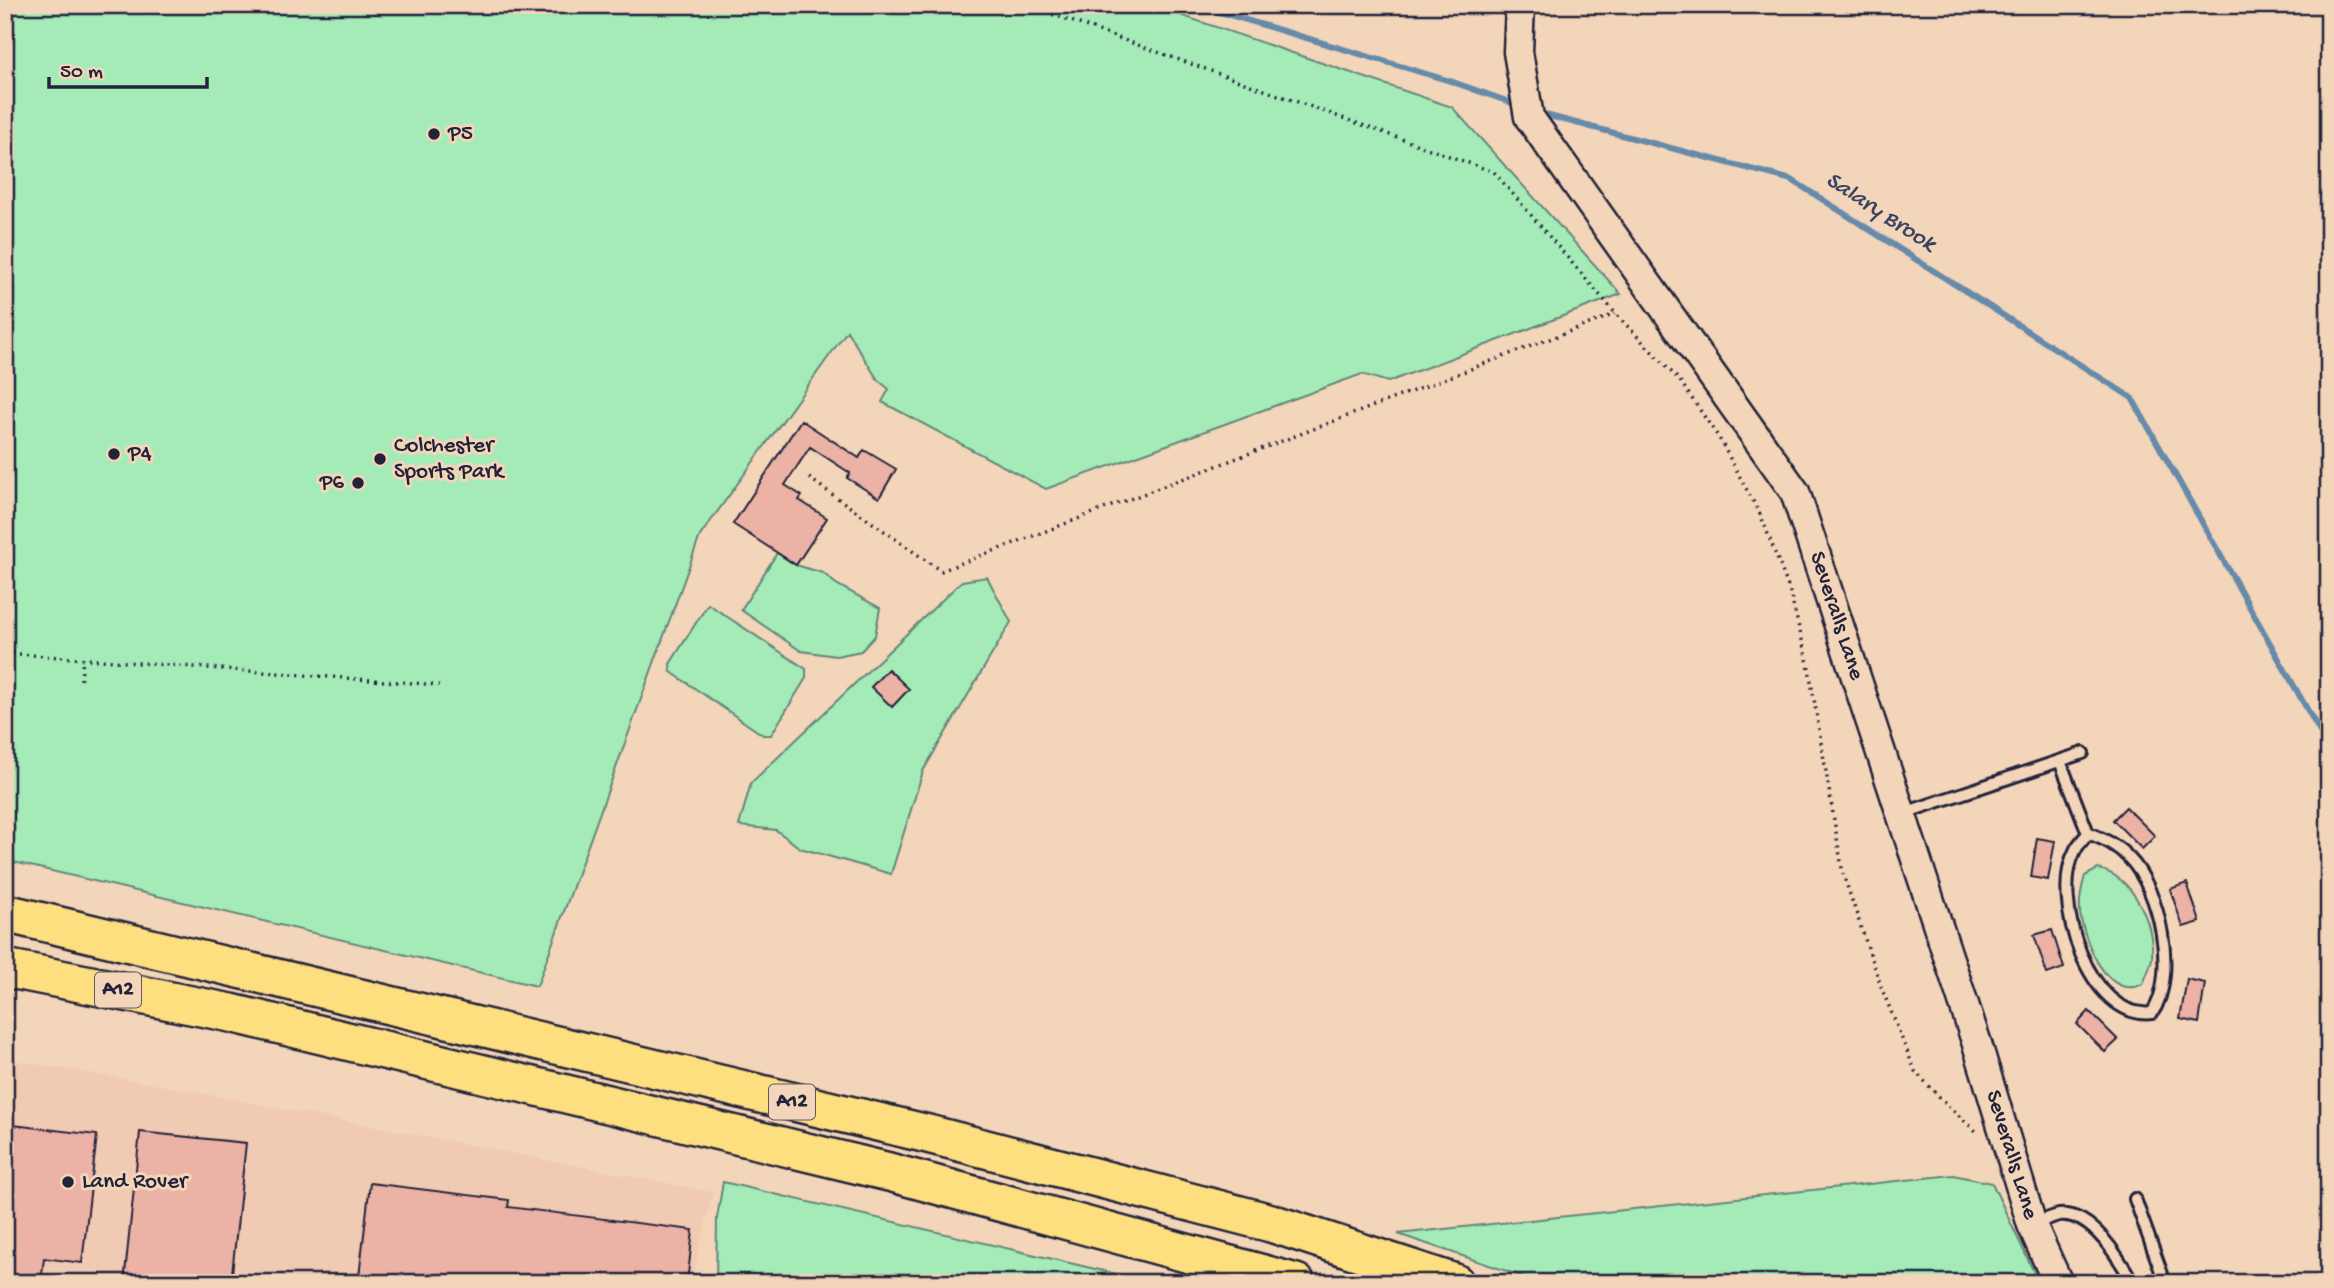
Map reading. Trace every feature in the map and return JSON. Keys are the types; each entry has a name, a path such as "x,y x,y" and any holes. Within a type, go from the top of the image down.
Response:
{"highway":[{"name":"A12","path":"5,913 928,1134 1271,1223 1455,1283"},
{"name":"A12","path":"5,923 124,943"},
{"name":"A12","path":"5,968 231,1013 889,1172 1296,1283"},
{"name":"A12","path":"5,983 231,1013"}],"street":[{"name":"Severalls Lane","path":"1520,5 1518,52 1529,117 1795,492 1978,1047 2032,1224 2057,1283"}],"lane":[{"path":"1901,814 2083,753"},
{"path":"2060,761 2088,833 2109,841 2131,859 2161,928 2166,951 2165,978 2161,1000 2152,1013 2137,1015 2106,996 2087,968 2074,936 2068,884 2074,851 2088,833"},
{"path":"2135,1199 2162,1274 2160,1283"},
{"path":"2032,1224 2060,1215 2082,1218 2109,1248 2133,1283"}],"path":[{"path":"1026,5 1494,172 1616,314 1680,380 1719,438 1761,516 1789,589 1808,663 1843,874 1882,989 1915,1071 2014,1169"},
{"path":"809,478 941,571 1616,314"},
{"path":"5,653 439,685"},
{"path":"80,680 83,659"}],"shaded area":[{"path":"5,1059 143,1082 713,1192 691,1283 5,1283"}],"green space":[{"name":"Colchester Sports Park","path":"5,5 1151,5 1452,107 1621,294 1388,382 1362,374 1046,489 882,402 889,389 878,380 847,331 700,536 537,986 5,860"},
{"path":"777,553 796,565 823,573 836,584 880,608 875,636 861,651 836,656 801,651 741,610"},
{"path":"987,577 1011,622 923,771 891,874 800,848 776,830 739,826 751,783 962,581"},
{"path":"708,604 806,669 806,678 771,735 763,735 671,672 670,664"},
{"path":"2098,869 2122,881 2139,903 2145,917 2150,931 2152,958 2143,984 2130,987 2108,977 2086,938 2080,913 2081,894 2085,876"},
{"path":"1953,1175 1992,1183 2039,1283 1542,1283 1398,1234"},
{"path":"723,1182 1155,1283 716,1283 717,1218"}],"building":[{"path":"801,420 859,458 864,450 896,469 879,498 847,478 850,473 810,447 785,485 802,496 799,500 827,518 796,565 733,524"},
{"path":"888,669 909,689 892,707 871,687"},
{"path":"2126,807 2155,836 2142,849 2113,820"},
{"path":"2037,838 2055,841 2048,880 2031,877"},
{"path":"2187,883 2200,922 2183,927 2170,889"},
{"path":"2052,930 2064,968 2047,974 2034,935"},
{"path":"2187,979 2205,983 2199,1023 2180,1019"},
{"path":"2089,1011 2118,1040 2105,1052 2077,1024"},
{"path":"5,1124 97,1135 82,1263 44,1258 41,1283 5,1283"},
{"path":"140,1132 246,1143 231,1283 124,1283"},
{"path":"370,1183 509,1200 508,1207 693,1230 687,1283 403,1283 359,1277"}],"waterway":[{"name":"Salary Brook","path":"1196,5 1450,81 1518,105"},
{"name":"Salary Brook","path":"1538,113 1792,180 2132,398 2329,748"}],"place":[{"name":"P5","path":"434,134"},
{"name":"P4","path":"114,454"},
{"name":"Colchester Sports Park","path":"380,459"},
{"name":"P6","path":"358,483"},
{"name":"Land Rover","path":"68,1182"}]}
